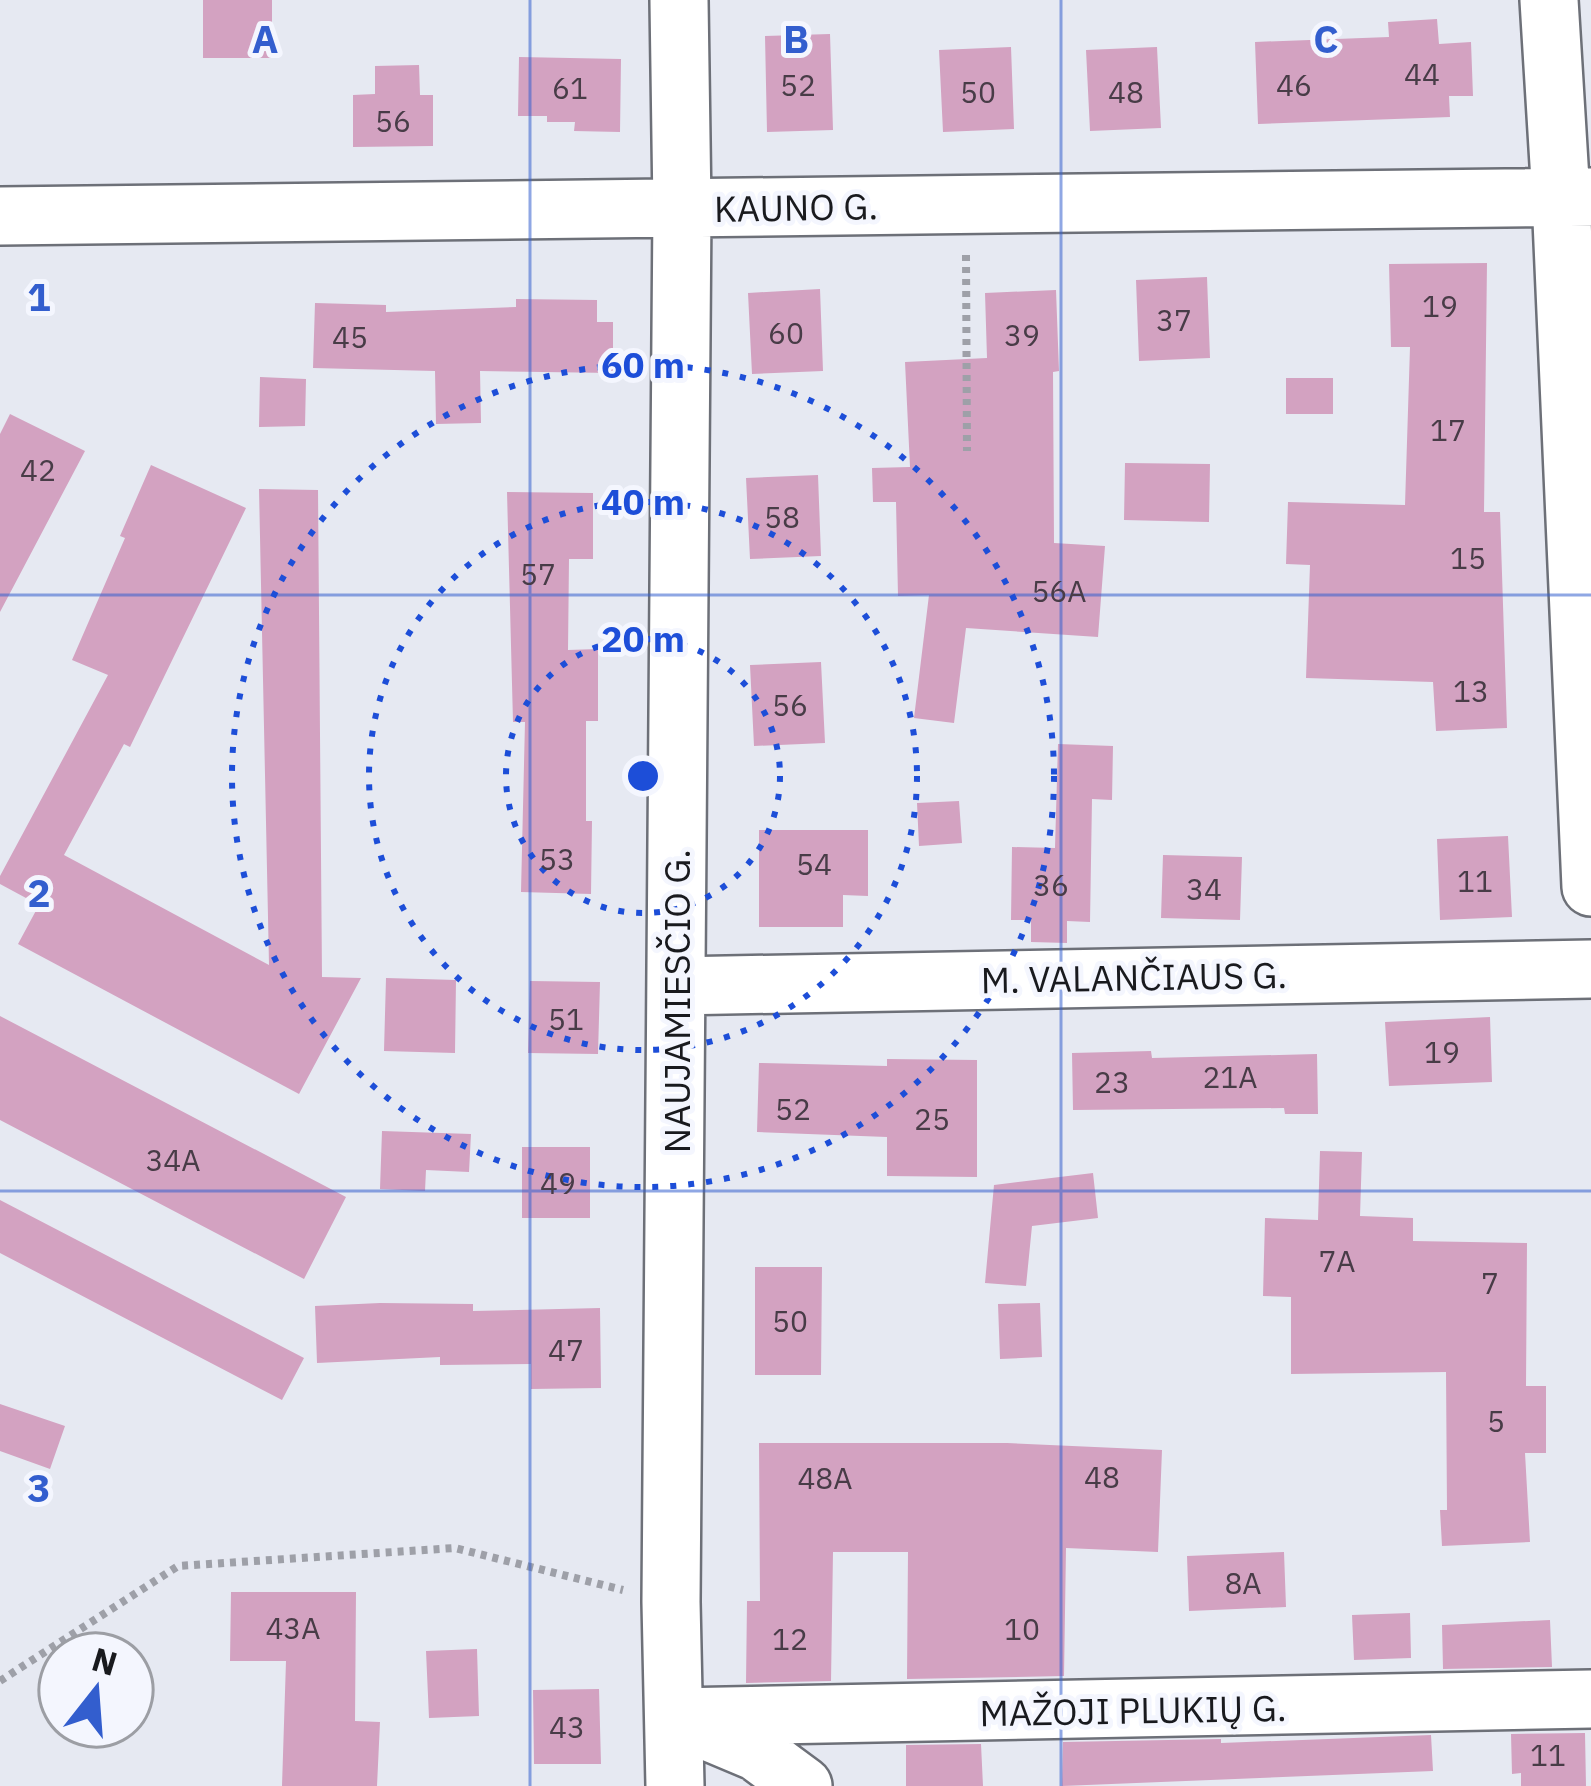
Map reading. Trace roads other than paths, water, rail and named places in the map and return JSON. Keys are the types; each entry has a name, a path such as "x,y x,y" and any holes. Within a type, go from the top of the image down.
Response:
{"street":[{"name":"NAUJAMIESČIO G.","path":"675,1786 671,1602 682,208 679,0"},
{"path":"1549,0 1576,197 1591,887"},
{"name":"KAUNO G.","path":"0,216 1576,197"},
{"name":"M. VALANČIAUS G.","path":"676,986 1591,969"},
{"name":"MAŽOJI PLUKIŲ G.","path":"675,1717 1591,1699"},
{"path":"675,1717 757,1752 803,1786"}]}
